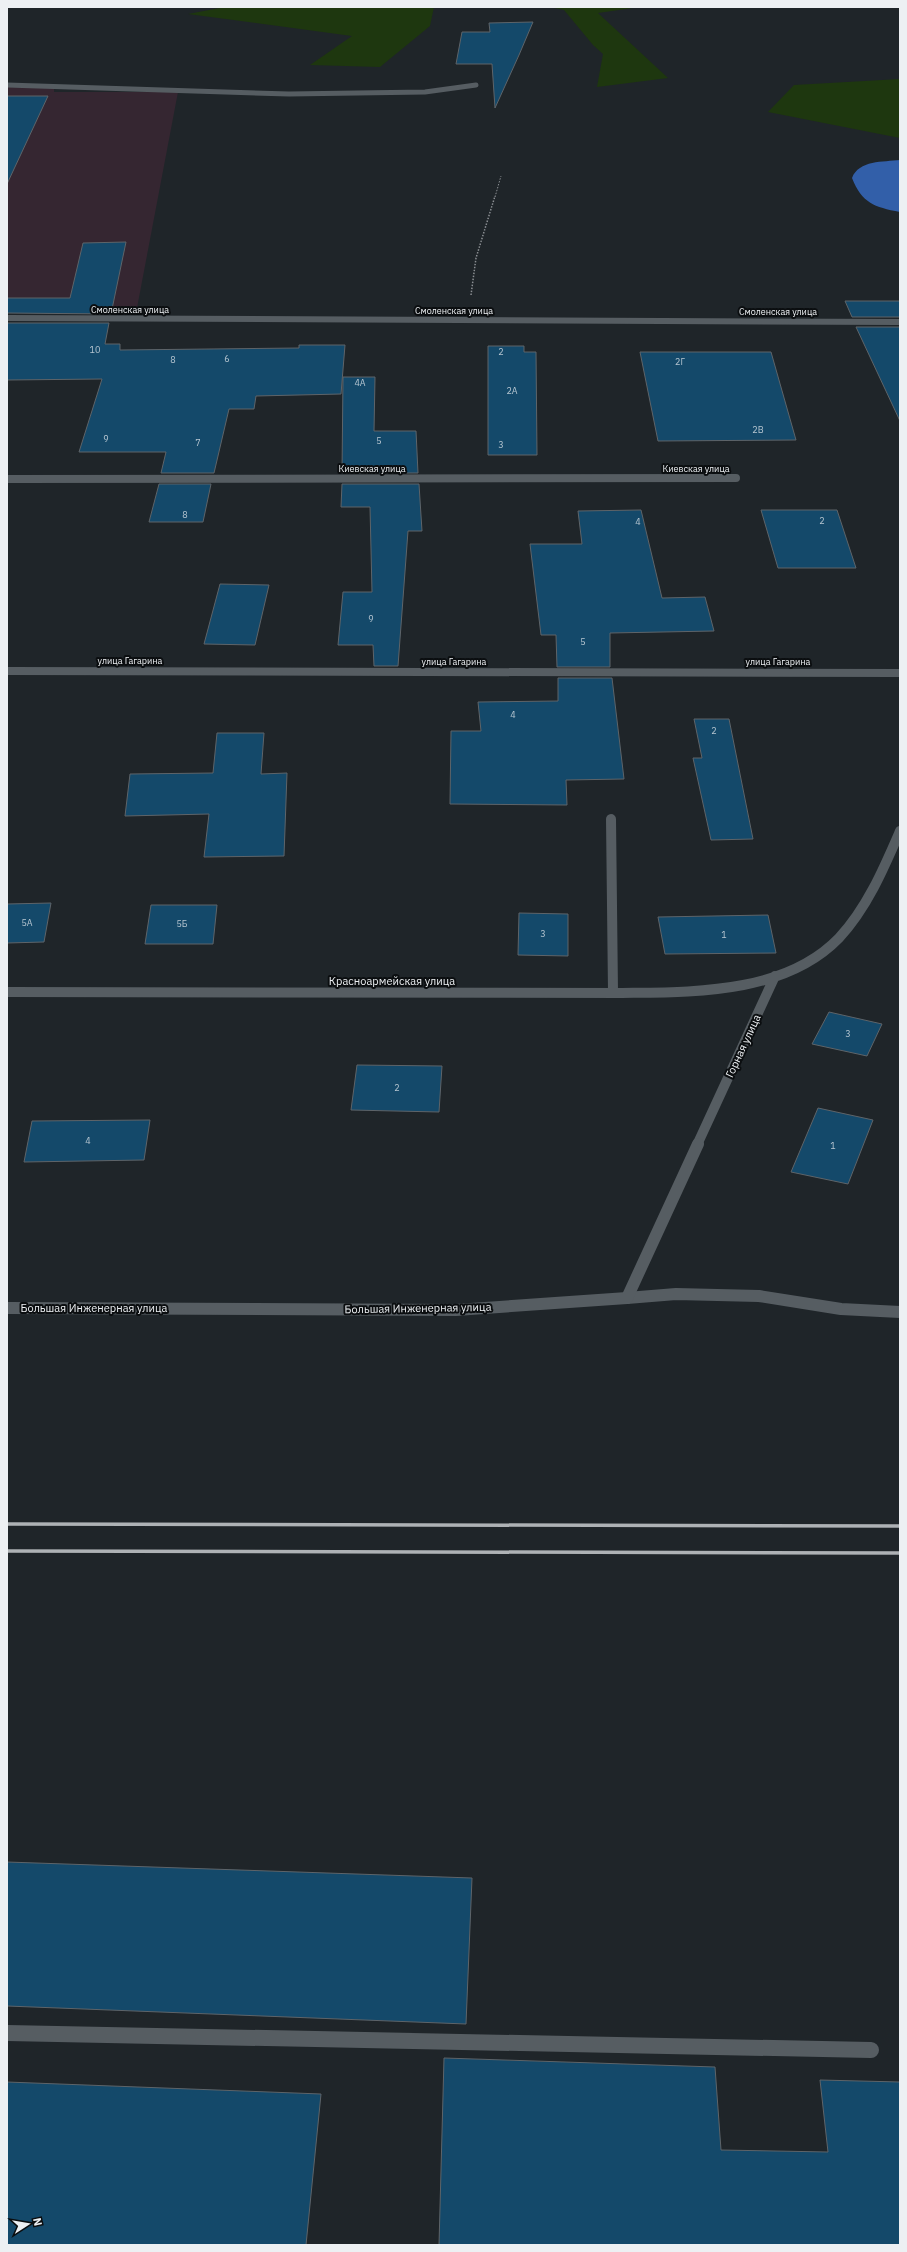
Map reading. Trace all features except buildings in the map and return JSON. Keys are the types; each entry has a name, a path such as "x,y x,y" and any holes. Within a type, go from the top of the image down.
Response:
{"street":[{"path":"7,85 296,94 426,92 476,85"},
{"name":"Смоленская улица","path":"7,318 900,322"},
{"name":"Киевская улица","path":"7,479 736,478"},
{"name":"улица Гагарина","path":"7,671 900,673"},
{"path":"611,819 613,992"},
{"path":"775,976 805,965 828,949 850,925 876,885 900,830"},
{"name":"Красноармейская улица","path":"7,992 462,994 613,992 734,986 775,976"},
{"name":"Горная улица","path":"627,1298 775,976"},
{"name":"Большая Инженерная улица","path":"7,1308 456,1310 676,1294 759,1296 841,1309 900,1312"},
{"path":"7,2032 871,2050"}],"path":[{"path":"468,320 476,258 501,176"}],"shaded area":[{"path":"7,87 54,88 54,92 178,92 137,308 7,310"}],"green space":[{"path":"225,7 434,7 430,26 380,67 310,65 352,36 188,14"},
{"path":"550,7 640,7 598,13 668,78 597,87 603,54 593,45 564,10"},
{"path":"900,79 900,138 768,112 794,85"}],"water":[{"path":"900,160 900,212 876,206 870,202 860,193 852,178 855,172 866,165"}],"railway":[{"path":"7,1524 900,1526"},
{"path":"7,1551 900,1553"}]}
